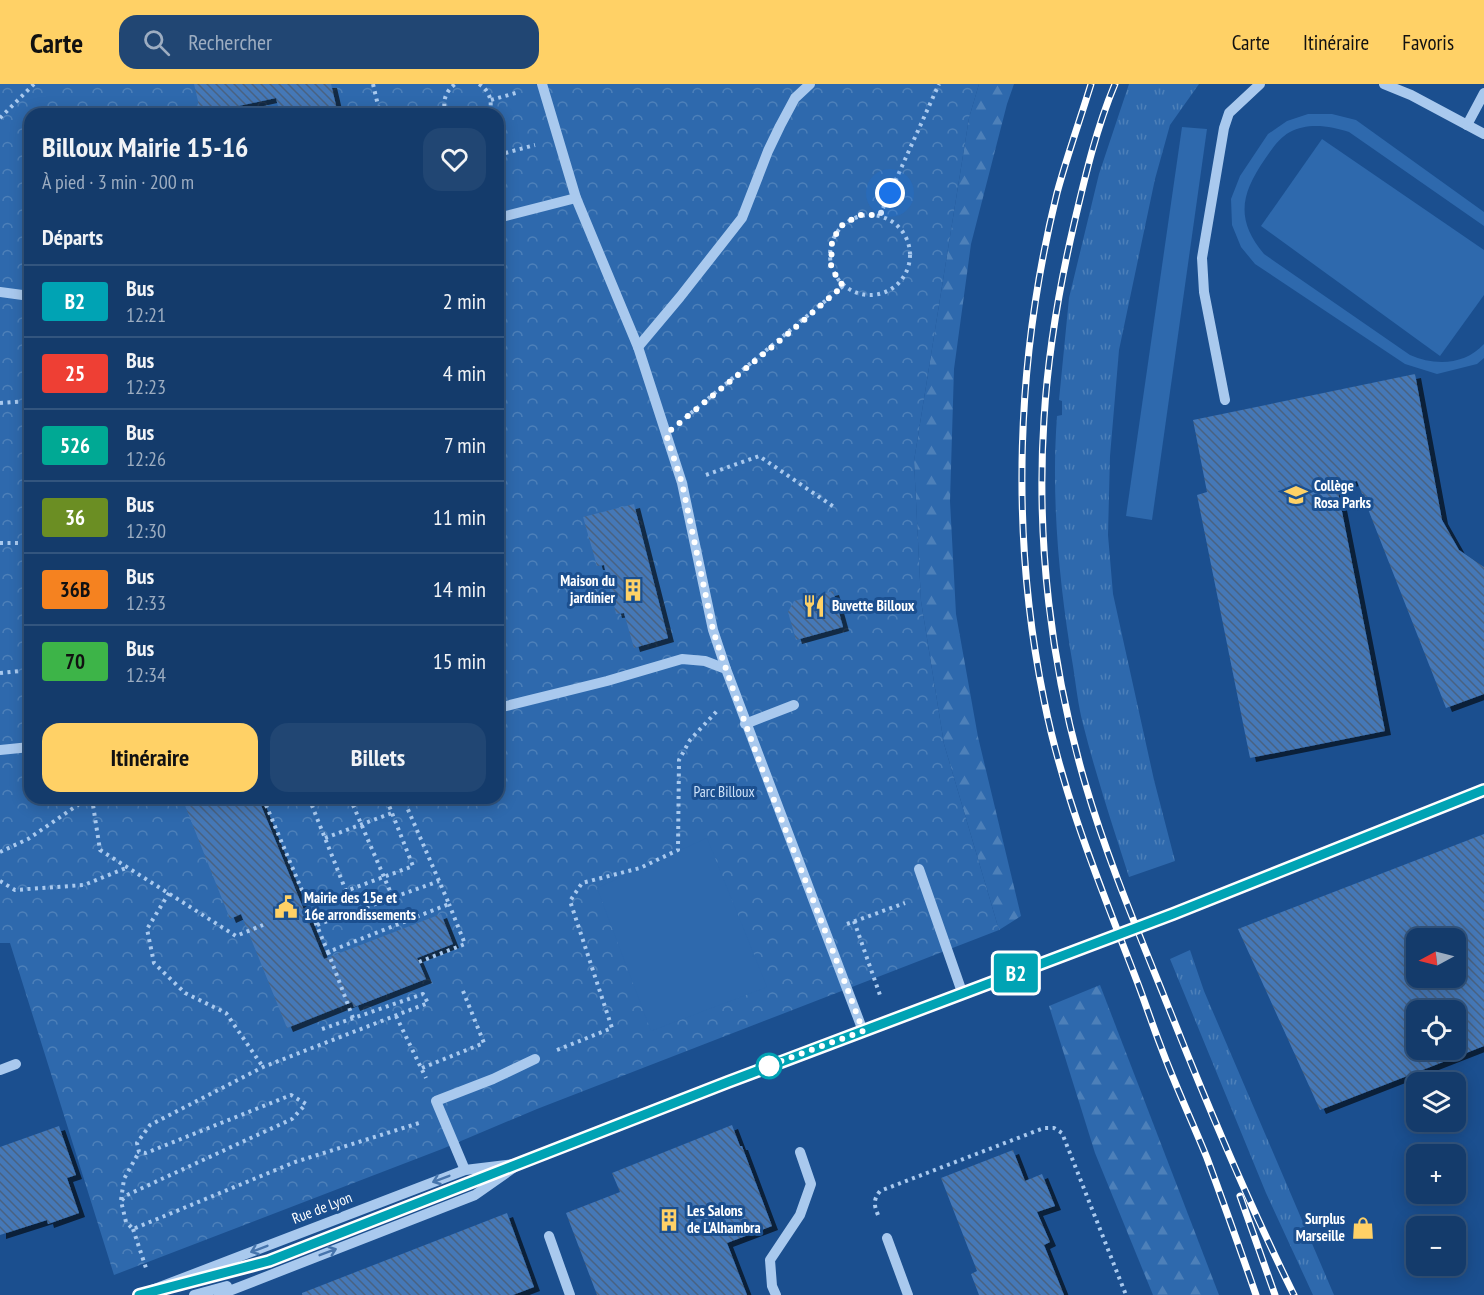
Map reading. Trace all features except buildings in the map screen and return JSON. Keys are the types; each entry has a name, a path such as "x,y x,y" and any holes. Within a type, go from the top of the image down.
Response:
{"street":[{"path":"542,84 576,198 638,346 682,483 713,630 736,699 863,1031"},
{"path":"638,346 674,305 742,218 780,126 795,98 810,84"},
{"path":"1225,400 1204,292 1202,258 1224,128 1229,113 1260,84"},
{"path":"1384,84 1411,95 1484,134"},
{"path":"1467,125 1484,93"},
{"path":"504,216 576,198"},
{"path":"0,292 24,295"},
{"path":"504,707 607,681 682,658 705,661 726,669"},
{"path":"745,724 794,705"},
{"path":"0,750 24,748"},
{"name":"Rue de Lyon","path":"219,1295 475,1195 519,1164 962,992 1173,914 1484,790"},
{"path":"919,869 962,992"},
{"path":"465,1170 436,1101 493,1079 535,1059"},
{"path":"0,1070 16,1064"},
{"path":"776,1295 772,1286 770,1260 800,1215 811,1184 801,1152"},
{"path":"208,1293 201,1275 269,1261 519,1164"},
{"name":"Rue de Lyon","path":"139,1295 201,1275 465,1170 519,1164"},
{"path":"549,1236 570,1295"},
{"path":"887,1238 908,1295"},
{"path":"194,1295 274,1273"}],"path":[{"path":"0,118 34,84"},
{"path":"373,84 379,108"},
{"path":"445,108 446,93 455,84"},
{"path":"479,84 489,93 491,108"},
{"path":"880,215 939,84"},
{"path":"504,153 559,139"},
{"path":"859,215 880,215 895,223 908,239 910,264 896,286 869,296 853,292 843,286 831,268 832,241 841,226 859,215"},
{"path":"666,434 843,286"},
{"path":"0,403 24,401"},
{"path":"682,483 759,456 834,507"},
{"path":"0,543 24,543"},
{"path":"0,673 24,671"},
{"path":"535,1059 612,1028 570,901 582,883 640,868 678,850 679,760 690,740 712,714 736,699"},
{"path":"0,852 28,839 79,804"},
{"path":"93,804 100,850 236,936 262,925"},
{"path":"266,804 317,925 353,1018"},
{"path":"311,804 346,891 413,866 388,804"},
{"path":"353,804 393,898"},
{"path":"406,804 465,944 419,962"},
{"path":"325,838 392,813"},
{"path":"0,881 15,890 84,885 127,867"},
{"path":"317,925 439,881"},
{"path":"169,894 147,929 154,963 185,993 226,1012 263,1067"},
{"path":"824,931 928,896"},
{"path":"328,952 449,903"},
{"path":"854,921 890,1021"},
{"path":"396,1016 421,1066 484,1043 463,991"},
{"path":"152,1290 133,1229 126,1222 121,1201 124,1179 140,1152 137,1143 150,1125 263,1067 428,1003 423,994 322,1029"},
{"path":"121,1201 127,1195 292,1119 306,1104 291,1095 146,1153 140,1152"},
{"path":"133,1229 295,1162 442,1114"},
{"path":"887,1238 873,1204 874,1198 880,1191 1044,1128 1054,1128 1062,1134 1126,1295"}],"green space":[{"name":"Parc Billoux","path":"0,84 979,84 969,118 914,461 921,601 944,744 999,930 114,1275 10,943 0,943"},
{"path":"979,84 1014,84 971,244 954,369 950,501 956,614 978,737 1021,916 999,930 944,744 921,601 914,461 969,118"},
{"path":"1129,84 1199,84 1170,125 1155,179 1119,350 1110,456 1108,535 1113,594 1154,780 1175,861 1129,877 1099,782 1080,710 1060,572 1055,447 1057,416 1062,415 1062,401 1059,400 1069,298 1099,174"},
{"path":"1308,114 1332,114 1356,120 1484,212 1484,226 1349,132 1312,126 1297,129 1282,137 1265,159 1251,184 1246,195 1245,218 1255,241 1264,254 1410,355 1429,361 1459,360 1484,344 1484,358 1477,364 1437,374 1405,364 1255,264 1241,247 1232,225 1231,199 1240,176 1268,134 1287,121"},
{"path":"1182,127 1207,129 1152,520 1126,516"},
{"path":"1322,139 1484,250 1484,295 1440,356 1261,226"},
{"path":"707,838 767,987 651,1031 597,888"},
{"path":"1190,950 1204,991 1334,1295 1313,1295 1266,1193 1170,959"},
{"path":"1100,985 1219,1295 1153,1295 1095,1153 1049,1006"}],"railway":[{"path":"1091,84 1057,193 1043,256 1026,382 1022,446 1022,510 1033,637 1052,736 1072,806 1166,1061 1207,1158 1256,1295"},
{"path":"1115,84 1097,136 1074,224 1059,296 1048,370 1042,465 1042,511 1044,557 1055,649 1073,739 1094,814 1116,874 1217,1125 1294,1295"},
{"path":"1240,1196 1275,1295"}],"bus line":[{"name":"B2","path":"139,1295 269,1261 821,1046 1173,914 1484,790"}],"place":[{"name":"Collège Rosa Parks","path":"1296,495"},
{"name":"Maison du jardinier","path":"633,590"},
{"name":"Buvette Billoux","path":"814,606"},
{"name":"Mairie des 15e et 16e arrondissements","path":"286,907"},
{"name":"Les Salons de L'Alhambra","path":"669,1220"},
{"name":"Surplus Marseille","path":"1363,1228"}],"route":[{"path":"769,1066 765,1067 863,1031 745,724 719,650 682,483 666,434 843,286 831,268 832,241 841,226 859,215 880,215 890,193"}]}
